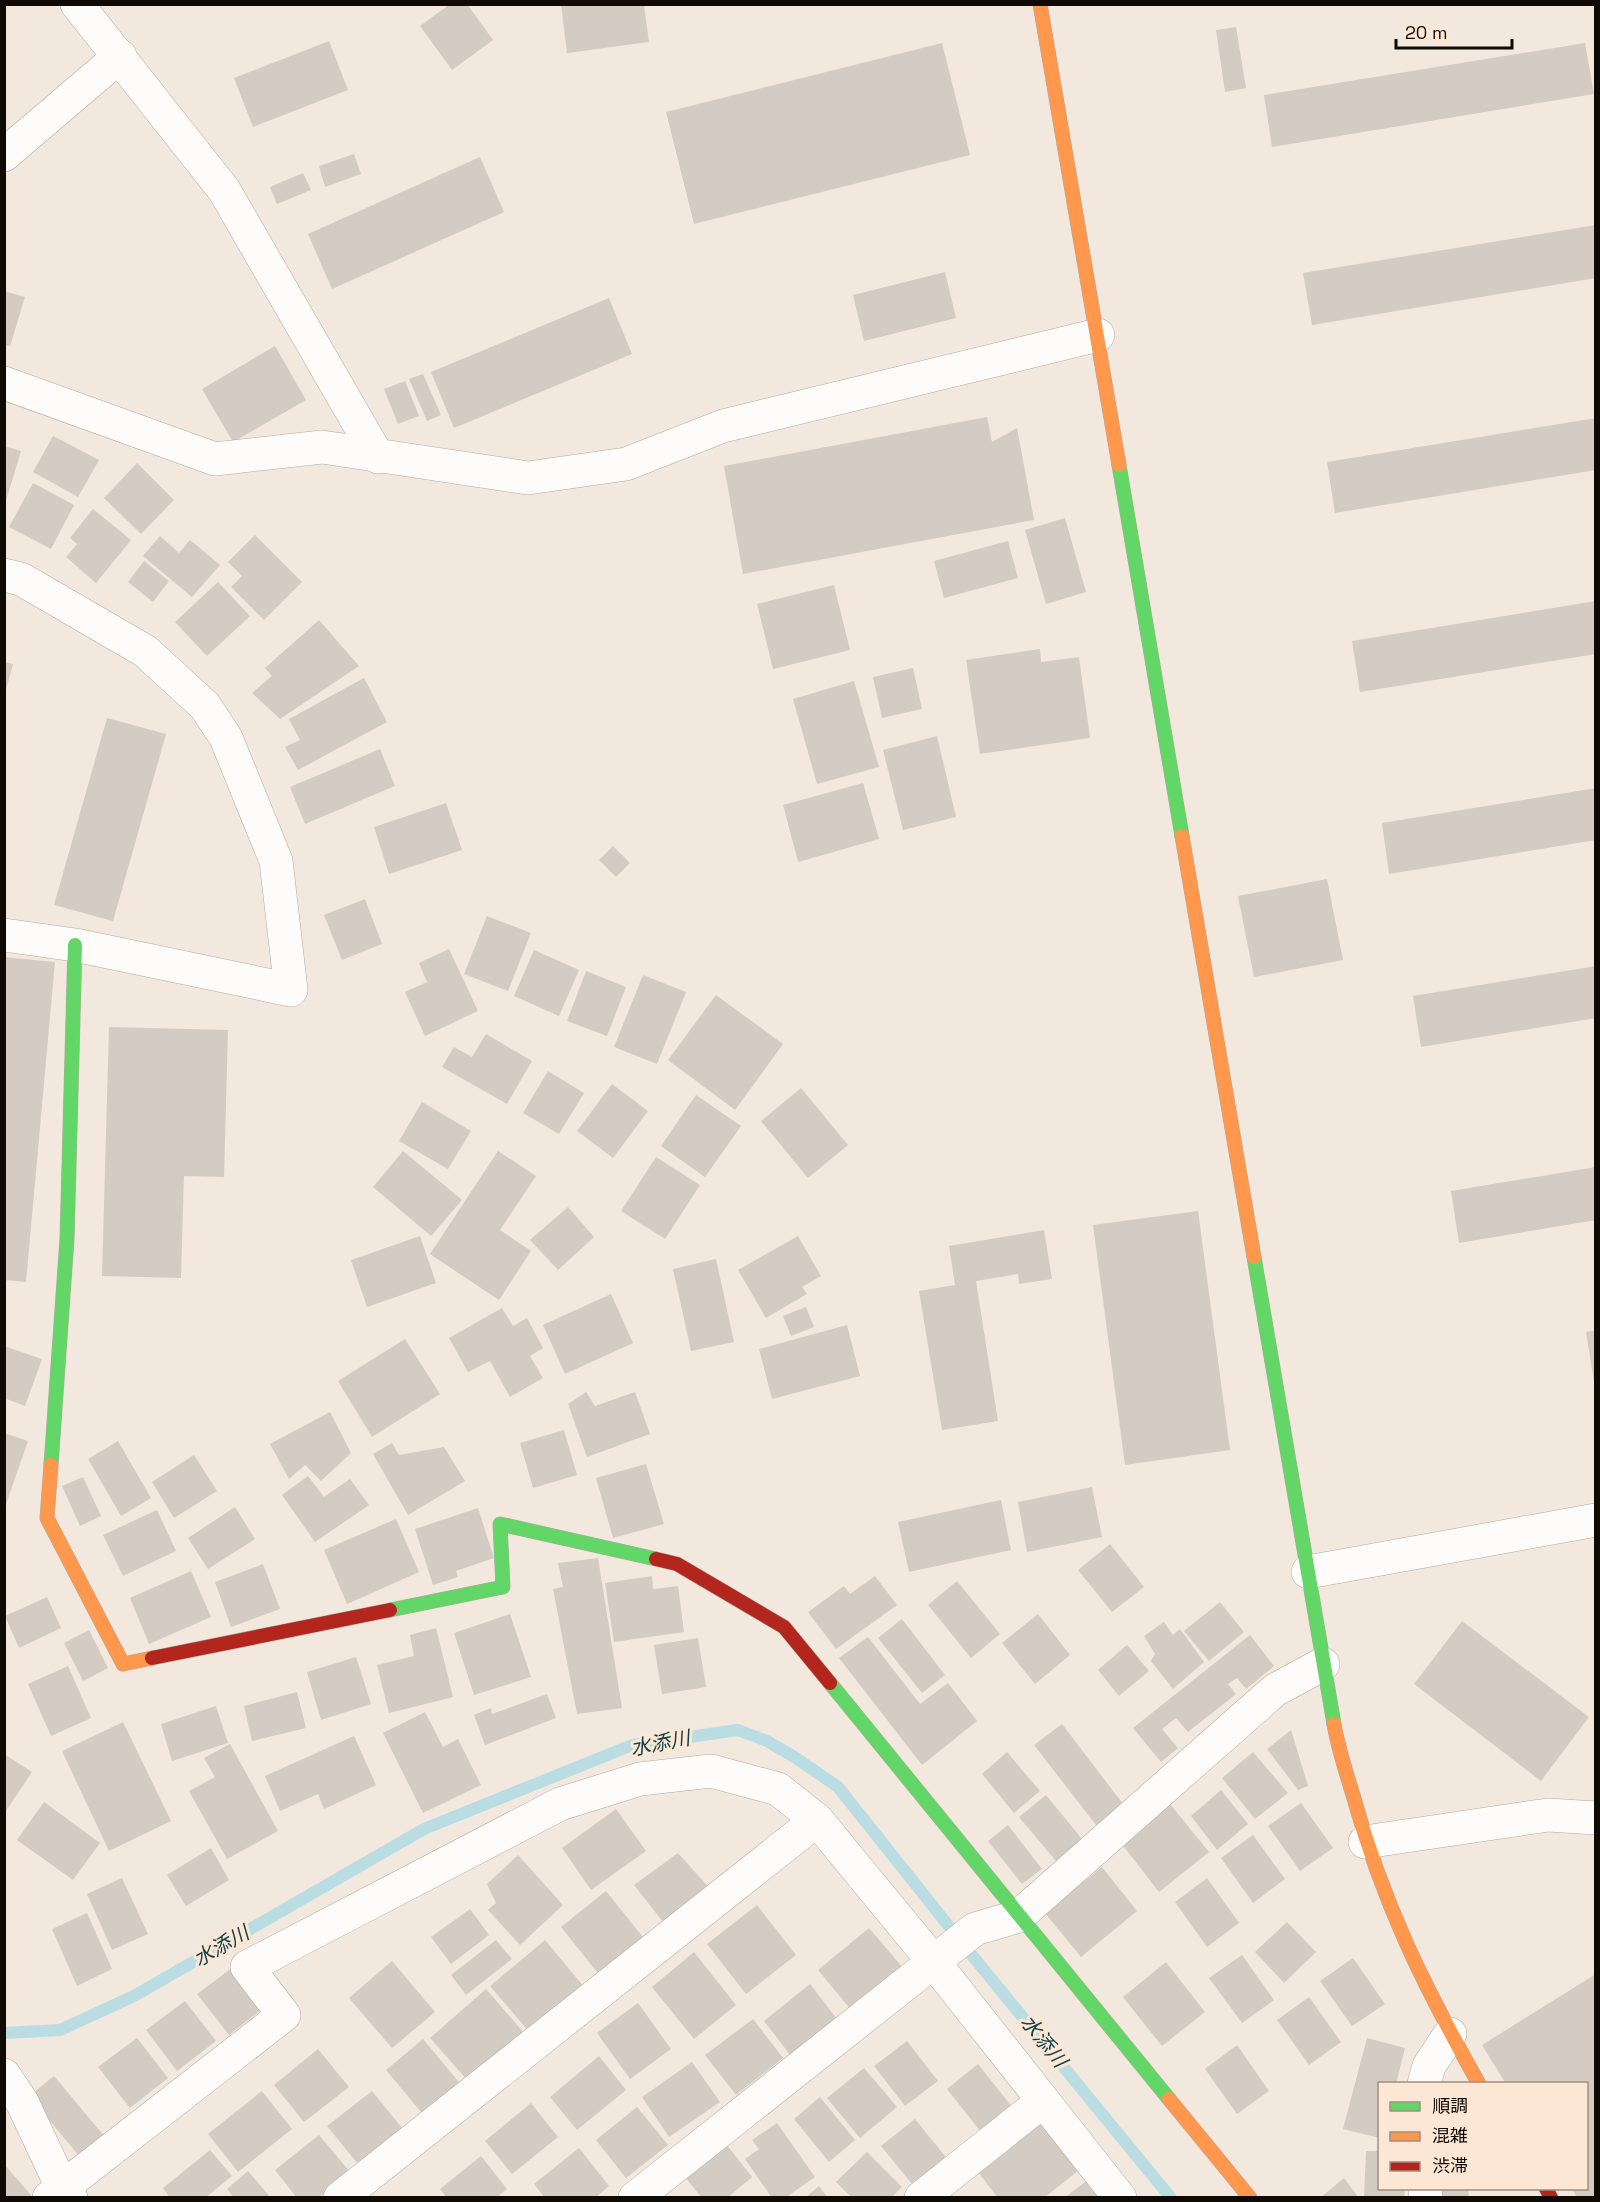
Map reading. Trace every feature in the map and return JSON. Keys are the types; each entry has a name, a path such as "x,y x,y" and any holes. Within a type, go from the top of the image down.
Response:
{"street":[{"path":"77,4 224,190 378,457"},
{"path":"1042,5 1336,1734 1365,1842 1403,1942 1450,2034 1478,2082"},
{"path":"4,155 120,56"},
{"path":"4,383 215,459 322,447 528,478 626,464 723,426 1098,335"},
{"path":"4,575 21,579 146,651 205,706 226,738 276,861 291,990 75,945 4,935"},
{"path":"75,945 67,1239 47,1518 123,1664 503,1587 500,1524 677,1564 784,1627 1250,2198"},
{"path":"1308,1572 1596,1520"},
{"path":"634,2198 975,1929 1019,1916 1275,1690 1323,1664"},
{"path":"4,2075 13,2102 61,2194 284,2015 247,1967 560,1803 640,1779 711,1771 778,1789 817,1820 941,1955 1043,2101 1120,2198"},
{"path":"1365,1842 1548,1815 1596,1818"},
{"path":"340,2198 817,1820"},
{"path":"1425,2082 1429,2066 1450,2034"},
{"path":"921,2198 1043,2101"}],"building":[{"path":"450,4 467,4 493,40 452,70 420,26"},
{"path":"561,5 644,5 649,42 567,53"},
{"path":"1236,27 1246,88 1225,92 1216,30"},
{"path":"329,41 348,90 253,127 234,78"},
{"path":"942,43 970,155 694,224 666,112"},
{"path":"1585,43 1594,94 1272,147 1264,95"},
{"path":"354,154 361,174 325,187 319,166"},
{"path":"480,157 504,212 332,289 308,234"},
{"path":"303,173 311,190 277,204 270,187"},
{"path":"1596,225 1596,278 1312,325 1303,273"},
{"path":"945,272 956,318 864,341 853,295"},
{"path":"4,291 25,297 10,346 4,345"},
{"path":"609,298 632,354 454,428 431,372"},
{"path":"275,346 306,400 233,442 202,389"},
{"path":"423,374 441,415 427,421 409,379"},
{"path":"405,381 419,416 398,424 384,389"},
{"path":"987,417 992,442 1017,428 1034,520 743,574 724,466"},
{"path":"1596,418 1596,470 1335,513 1327,462"},
{"path":"53,436 99,460 78,497 33,472"},
{"path":"4,446 21,451 5,504 4,504"},
{"path":"137,463 174,500 141,534 104,498"},
{"path":"33,483 74,505 51,549 9,527"},
{"path":"93,509 131,540 96,583 66,557 77,544 70,538"},
{"path":"1065,518 1086,592 1046,604 1025,530"},
{"path":"255,535 302,582 264,620 231,587 242,576 228,562"},
{"path":"160,536 179,553 190,540 220,565 192,597 143,556"},
{"path":"1008,541 1018,578 944,598 934,561"},
{"path":"144,561 169,581 153,602 128,582"},
{"path":"218,582 250,616 207,656 175,622"},
{"path":"834,585 850,650 773,669 757,604"},
{"path":"1596,601 1596,654 1360,692 1352,641"},
{"path":"319,620 359,666 280,719 252,693 272,676 265,668"},
{"path":"1040,649 1041,662 1079,657 1090,738 980,754 966,660"},
{"path":"4,662 13,664 5,693 4,693"},
{"path":"913,668 922,709 882,718 873,677"},
{"path":"364,678 387,722 298,770 285,747 300,740 289,719"},
{"path":"854,681 879,767 817,784 793,699"},
{"path":"107,718 166,734 113,921 54,905"},
{"path":"937,736 956,817 903,830 883,750"},
{"path":"380,749 395,786 305,824 290,787"},
{"path":"863,783 879,839 798,862 783,805"},
{"path":"1596,788 1596,840 1389,874 1382,823"},
{"path":"446,803 462,850 389,874 374,827"},
{"path":"613,846 630,863 616,877 599,860"},
{"path":"1327,879 1343,960 1254,977 1238,896"},
{"path":"365,899 382,944 342,960 324,915"},
{"path":"487,916 531,933 508,991 464,974"},
{"path":"449,949 478,1011 425,1036 405,992 427,982 419,963"},
{"path":"534,950 579,970 559,1016 514,996"},
{"path":"4,957 55,962 26,1282 4,1280"},
{"path":"1596,966 1596,1018 1421,1047 1413,996"},
{"path":"586,971 626,987 607,1036 567,1021"},
{"path":"643,975 686,992 657,1064 614,1047"},
{"path":"716,995 783,1044 735,1110 668,1060"},
{"path":"109,1027 228,1030 224,1177 184,1176 181,1278 102,1276"},
{"path":"486,1034 532,1061 507,1104 442,1067 454,1047 472,1057"},
{"path":"548,1071 584,1093 559,1134 523,1113"},
{"path":"612,1084 648,1111 613,1158 577,1131"},
{"path":"801,1088 848,1145 808,1178 761,1121"},
{"path":"696,1095 741,1126 705,1177 661,1146"},
{"path":"422,1102 471,1131 448,1169 399,1141"},
{"path":"403,1151 462,1200 431,1236 373,1187"},
{"path":"498,1151 536,1176 500,1230 531,1251 499,1300 430,1254"},
{"path":"656,1157 700,1185 665,1239 621,1211"},
{"path":"1596,1167 1596,1220 1459,1243 1451,1191"},
{"path":"568,1207 594,1237 558,1270 530,1240"},
{"path":"1198,1211 1230,1450 1125,1465 1093,1225"},
{"path":"1044,1230 1052,1279 1019,1284 1018,1274 976,1281 998,1421 942,1430 919,1291 955,1285 949,1246"},
{"path":"420,1236 436,1283 367,1307 351,1260"},
{"path":"798,1236 821,1276 802,1287 807,1294 766,1318 738,1270"},
{"path":"716,1259 734,1342 691,1351 673,1269"},
{"path":"611,1294 633,1343 565,1374 543,1325"},
{"path":"806,1307 814,1327 791,1336 783,1316"},
{"path":"502,1308 513,1326 527,1318 543,1348 530,1356 543,1378 510,1397 490,1361 468,1372 449,1338"},
{"path":"847,1325 860,1376 772,1399 759,1349"},
{"path":"1596,1330 1596,1382 1594,1382 1586,1332"},
{"path":"405,1339 440,1394 372,1437 338,1381"},
{"path":"4,1346 42,1359 25,1406 4,1398"},
{"path":"586,1392 595,1406 635,1392 650,1434 587,1457 568,1404"},
{"path":"330,1412 351,1453 321,1481 305,1465 289,1479 270,1444"},
{"path":"564,1430 577,1475 533,1488 520,1443"},
{"path":"4,1433 28,1441 5,1507 4,1507"},
{"path":"118,1441 151,1498 121,1516 88,1459"},
{"path":"392,1443 399,1455 444,1447 465,1481 408,1515 373,1454"},
{"path":"194,1455 217,1491 174,1518 152,1482"},
{"path":"646,1464 664,1524 613,1538 596,1478"},
{"path":"308,1476 324,1497 350,1479 369,1505 315,1542 282,1495"},
{"path":"83,1477 101,1516 80,1526 62,1486"},
{"path":"1092,1487 1102,1537 1027,1552 1018,1502"},
{"path":"1001,1500 1011,1550 909,1572 898,1522"},
{"path":"235,1507 255,1539 208,1569 188,1538"},
{"path":"478,1508 494,1558 456,1571 458,1577 433,1585 415,1529"},
{"path":"157,1510 176,1551 123,1576 103,1535"},
{"path":"396,1519 419,1572 347,1604 324,1550"},
{"path":"1110,1544 1144,1587 1112,1612 1078,1570"},
{"path":"598,1558 622,1708 577,1714 553,1589 563,1587 558,1563"},
{"path":"263,1564 280,1609 231,1627 215,1582"},
{"path":"191,1571 211,1617 149,1644 130,1598"},
{"path":"652,1576 653,1589 678,1586 684,1632 614,1642 605,1583"},
{"path":"875,1576 897,1605 836,1649 808,1612 844,1586 850,1594"},
{"path":"957,1581 1000,1634 971,1658 928,1605"},
{"path":"47,1597 61,1628 19,1648 5,1616"},
{"path":"1220,1602 1244,1632 1209,1661 1184,1631"},
{"path":"510,1614 531,1677 474,1695 454,1633"},
{"path":"1038,1614 1070,1655 1035,1684 1002,1643"},
{"path":"902,1619 945,1675 922,1693 878,1638"},
{"path":"1462,1621 1589,1717 1541,1781 1414,1684"},
{"path":"1164,1622 1173,1635 1180,1629 1204,1662 1173,1689 1151,1661 1155,1654 1144,1636"},
{"path":"436,1628 453,1697 389,1713 377,1665 414,1656 410,1635"},
{"path":"89,1630 108,1668 83,1681 64,1643"},
{"path":"1250,1635 1274,1666 1246,1689 1237,1678 1228,1684 1236,1694 1188,1732 1176,1718 1162,1729 1178,1748 1161,1762 1133,1728"},
{"path":"868,1637 920,1704 948,1683 977,1721 922,1765 839,1658"},
{"path":"698,1638 706,1687 662,1694 654,1645"},
{"path":"1127,1645 1149,1671 1119,1696 1098,1670"},
{"path":"356,1657 371,1704 321,1720 307,1672"},
{"path":"68,1666 91,1718 51,1736 28,1684"},
{"path":"297,1692 306,1728 252,1741 244,1706"},
{"path":"547,1694 556,1718 485,1745 474,1715 491,1708 492,1714"},
{"path":"216,1706 228,1743 172,1761 161,1724"},
{"path":"425,1712 443,1747 458,1739 481,1785 423,1813 383,1733"},
{"path":"123,1722 171,1821 109,1851 62,1751"},
{"path":"1062,1724 1123,1804 1096,1825 1034,1745"},
{"path":"1291,1730 1308,1786 1298,1790 1267,1749"},
{"path":"354,1736 376,1785 324,1809 318,1794 280,1811 265,1776"},
{"path":"230,1744 278,1831 227,1859 189,1791 215,1777 204,1758"},
{"path":"1007,1752 1040,1791 1014,1813 982,1774"},
{"path":"1253,1752 1288,1793 1255,1819 1222,1778"},
{"path":"4,1754 32,1772 4,1814"},
{"path":"1221,1790 1248,1824 1217,1850 1191,1816"},
{"path":"1046,1795 1082,1839 1056,1861 1019,1817"},
{"path":"44,1802 100,1843 73,1880 17,1840"},
{"path":"1301,1803 1333,1848 1300,1871 1268,1826"},
{"path":"1170,1804 1209,1852 1159,1892 1121,1843"},
{"path":"616,1809 646,1851 591,1890 562,1848"},
{"path":"1008,1825 1042,1869 1022,1884 988,1841"},
{"path":"1253,1835 1285,1879 1253,1903 1221,1858"},
{"path":"211,1848 229,1880 186,1906 167,1875"},
{"path":"678,1853 712,1891 667,1927 634,1885"},
{"path":"518,1855 563,1905 520,1945 488,1910 496,1903 487,1884"},
{"path":"1102,1867 1137,1911 1081,1957 1045,1913"},
{"path":"122,1878 148,1934 112,1950 87,1894"},
{"path":"1207,1878 1239,1923 1207,1947 1175,1902"},
{"path":"606,1891 646,1941 601,1977 561,1927"},
{"path":"757,1905 796,1955 746,1994 707,1944"},
{"path":"470,1909 489,1935 451,1964 431,1937"},
{"path":"87,1913 112,1969 77,1986 52,1929"},
{"path":"1287,1922 1316,1952 1284,1983 1255,1952"},
{"path":"869,1928 903,1968 852,2011 818,1970"},
{"path":"496,1940 512,1959 466,1995 451,1975"},
{"path":"545,1940 585,1988 531,2034 490,1986"},
{"path":"694,1952 736,2005 694,2039 652,1987"},
{"path":"1242,1955 1274,2000 1242,2023 1209,1978"},
{"path":"1353,1958 1385,2004 1352,2026 1320,1981"},
{"path":"392,1961 435,2012 392,2048 349,1998"},
{"path":"1166,1962 1205,2012 1162,2046 1123,1997"},
{"path":"236,1965 267,2005 229,2035 197,1994"},
{"path":"1596,1974 1596,2198 1577,2198 1573,2190 1588,2190 1588,2082 1505,2082 1482,2045"},
{"path":"810,1984 837,2019 791,2056 764,2021"},
{"path":"486,1989 525,2034 469,2082 430,2038"},
{"path":"1309,1997 1341,2042 1309,2065 1277,2020"},
{"path":"185,2001 216,2041 177,2071 146,2030"},
{"path":"638,2003 671,2049 630,2079 597,2033"},
{"path":"753,2019 783,2058 736,2095 705,2055"},
{"path":"137,2038 168,2078 130,2108 98,2067"},
{"path":"1367,2038 1405,2048 1396,2082 1378,2082 1378,2138 1343,2129"},
{"path":"423,2039 463,2087 426,2118 386,2070"},
{"path":"907,2041 938,2081 905,2106 874,2066"},
{"path":"1237,2045 1269,2091 1237,2114 1205,2069"},
{"path":"318,2049 349,2087 304,2122 274,2085"},
{"path":"599,2056 626,2090 577,2130 550,2097"},
{"path":"692,2062 720,2102 669,2137 642,2097"},
{"path":"978,2064 1016,2112 985,2137 947,2089"},
{"path":"864,2068 897,2107 860,2138 827,2098"},
{"path":"54,2076 105,2137 80,2157 29,2096"},
{"path":"262,2091 292,2129 238,2172 208,2134"},
{"path":"372,2091 402,2128 358,2164 327,2126"},
{"path":"820,2097 855,2140 829,2162 794,2119"},
{"path":"531,2103 558,2137 512,2174 485,2141"},
{"path":"637,2107 668,2145 626,2178 596,2140"},
{"path":"915,2119 949,2161 916,2189 881,2146"},
{"path":"1037,2119 1079,2170 1044,2198 998,2198 975,2168"},
{"path":"777,2123 815,2177 785,2198 772,2198 745,2159 759,2149 752,2140"},
{"path":"319,2135 350,2172 318,2198 297,2198 275,2170"},
{"path":"722,2139 752,2177 727,2198 702,2198 681,2172"},
{"path":"579,2148 609,2186 595,2198 545,2198 534,2184"},
{"path":"210,2150 232,2176 205,2198 170,2198 163,2188"},
{"path":"1366,2151 1378,2151 1378,2190 1405,2190 1404,2198 1364,2198"},
{"path":"867,2152 902,2187 891,2198 852,2198 836,2182"},
{"path":"481,2156 507,2189 496,2198 447,2198 440,2189"},
{"path":"4,2164 31,2195 28,2198 4,2198"},
{"path":"248,2171 271,2198 234,2198 227,2189"},
{"path":"1344,2178 1359,2198 1320,2198"},
{"path":"1089,2179 1103,2198 1064,2198"},
{"path":"819,2186 828,2198 805,2198"},
{"path":"1439,2190 1468,2190 1469,2198 1439,2198"}],"waterway":[{"name":"水添川","path":"4,2033 60,2030 134,1996 424,1829 632,1745 738,1730 767,1741 838,1787 975,1959 1171,2198"}],"traffic: fast":[{"path":"1119,465 1182,836"},
{"path":"51,1465 67,1239 75,945"},
{"path":"1254,1257 1334,1724"},
{"path":"390,1610 503,1587 500,1524 656,1559"},
{"path":"830,1683 1169,2099"}],"traffic: slow":[{"path":"1040,4 1119,465"},
{"path":"1182,836 1254,1257"},
{"path":"51,1465 47,1518 123,1664 152,1658"},
{"path":"1334,1724 1342,1760 1365,1835 1392,1909 1440,2013 1478,2082"},
{"path":"1169,2099 1250,2198"}],"traffic: jam":[{"path":"656,1559 677,1564 784,1627 830,1683"},
{"path":"152,1658 390,1610"},
{"path":"1547,2190 1551,2198"}]}
